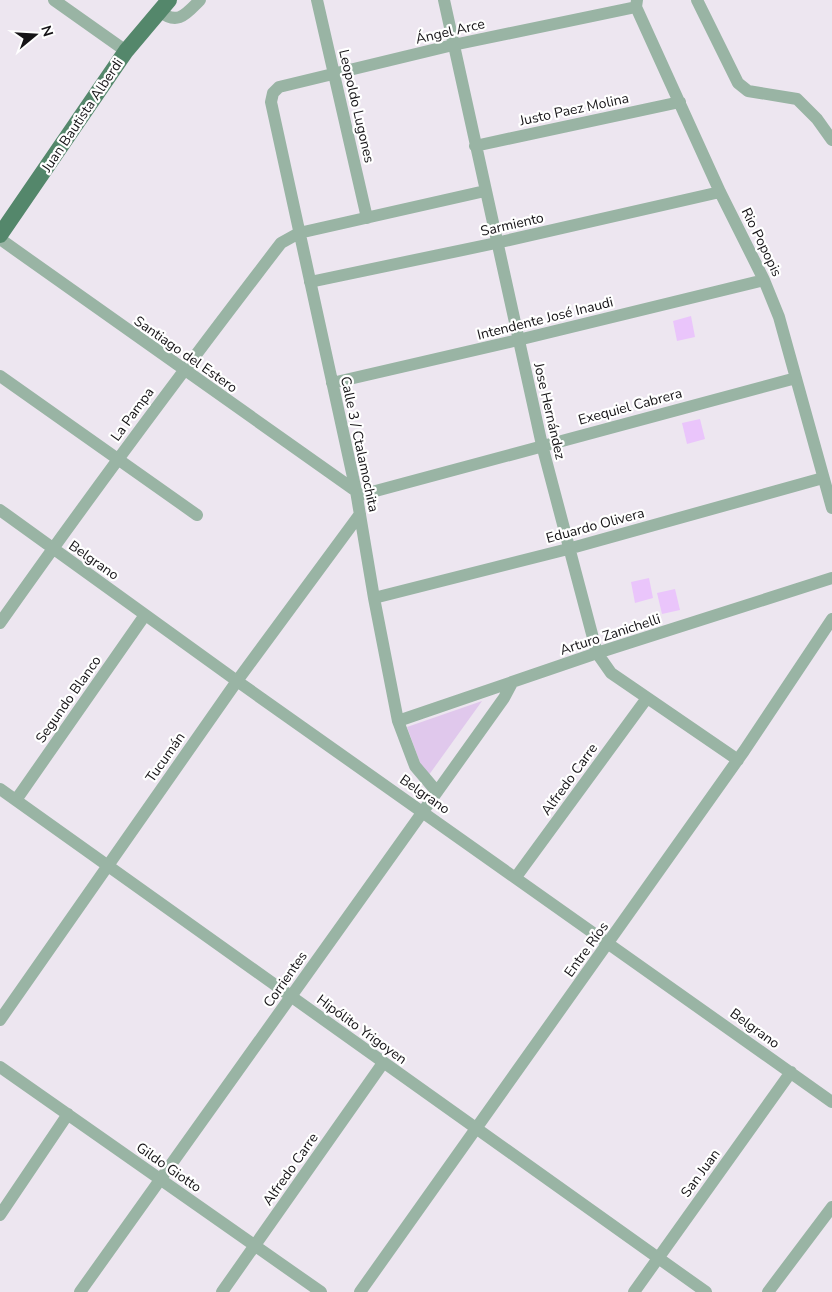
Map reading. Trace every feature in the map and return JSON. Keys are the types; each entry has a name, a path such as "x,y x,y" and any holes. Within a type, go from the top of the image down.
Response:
{"main road":[{"name":"Juan Bautista Alberdi","path":"0,235 126,51 164,5"}],"street":[{"path":"54,0 126,51"},
{"path":"164,5 168,18 176,18 184,16 200,0"},
{"name":"Leopoldo Lugones","path":"317,0 367,218"},
{"name":"Jose Hernández","path":"444,0 542,445 597,653 611,673 738,760"},
{"path":"697,0 738,83 748,91 796,99 817,120 832,140"},
{"name":"Ángel Arce","path":"273,93 279,88 334,74 637,3"},
{"name":"Rio Popopis","path":"637,3 720,192 764,280 779,317 832,508"},
{"name":"Calle 3 / Ctalamochita","path":"273,93 271,102 356,493 398,721 415,766 437,792"},
{"name":"Justo Paez Molina","path":"475,146 680,102"},
{"path":"299,233 485,191"},
{"name":"Sarmiento","path":"310,282 496,243 720,192"},
{"name":"La Pampa","path":"0,623 183,370 282,243 299,233"},
{"name":"Santiago del Estero","path":"0,239 356,493"},
{"name":"Intendente José Inaudi","path":"332,383 764,280"},
{"path":"0,376 198,515"},
{"name":"Exequiel Cabrera","path":"356,493 796,378"},
{"name":"Eduardo Olivera","path":"374,598 568,549 823,478"},
{"name":"Belgrano","path":"0,510 52,549 609,942 832,1102"},
{"name":"Tucumán","path":"0,1020 237,680 360,514"},
{"name":"Arturo Zanichelli","path":"398,721 597,653 832,578"},
{"name":"Segundo Blanco","path":"16,800 145,615"},
{"name":"Entre Ríos","path":"360,1292 738,760 832,619"},
{"name":"Corrientes","path":"80,1292 504,698 512,683"},
{"name":"Alfredo Carre","path":"516,877 646,698"},
{"name":"Hipólito Yrigoyen","path":"0,789 706,1292"},
{"name":"Alfredo Carre","path":"222,1292 383,1063"},
{"name":"Gildo Giotto","path":"0,1067 321,1292"},
{"name":"San Juan","path":"634,1292 791,1072"},
{"path":"0,1215 68,1114"},
{"path":"768,1292 832,1207"}],"shaded area":[{"path":"482,701 426,779 407,727"}],"building":[{"path":"691,316 695,337 677,341 673,321"},
{"path":"700,419 705,439 687,444 682,423"},
{"path":"649,578 653,598 635,603 631,582"},
{"path":"675,589 680,610 662,614 657,593"}]}
